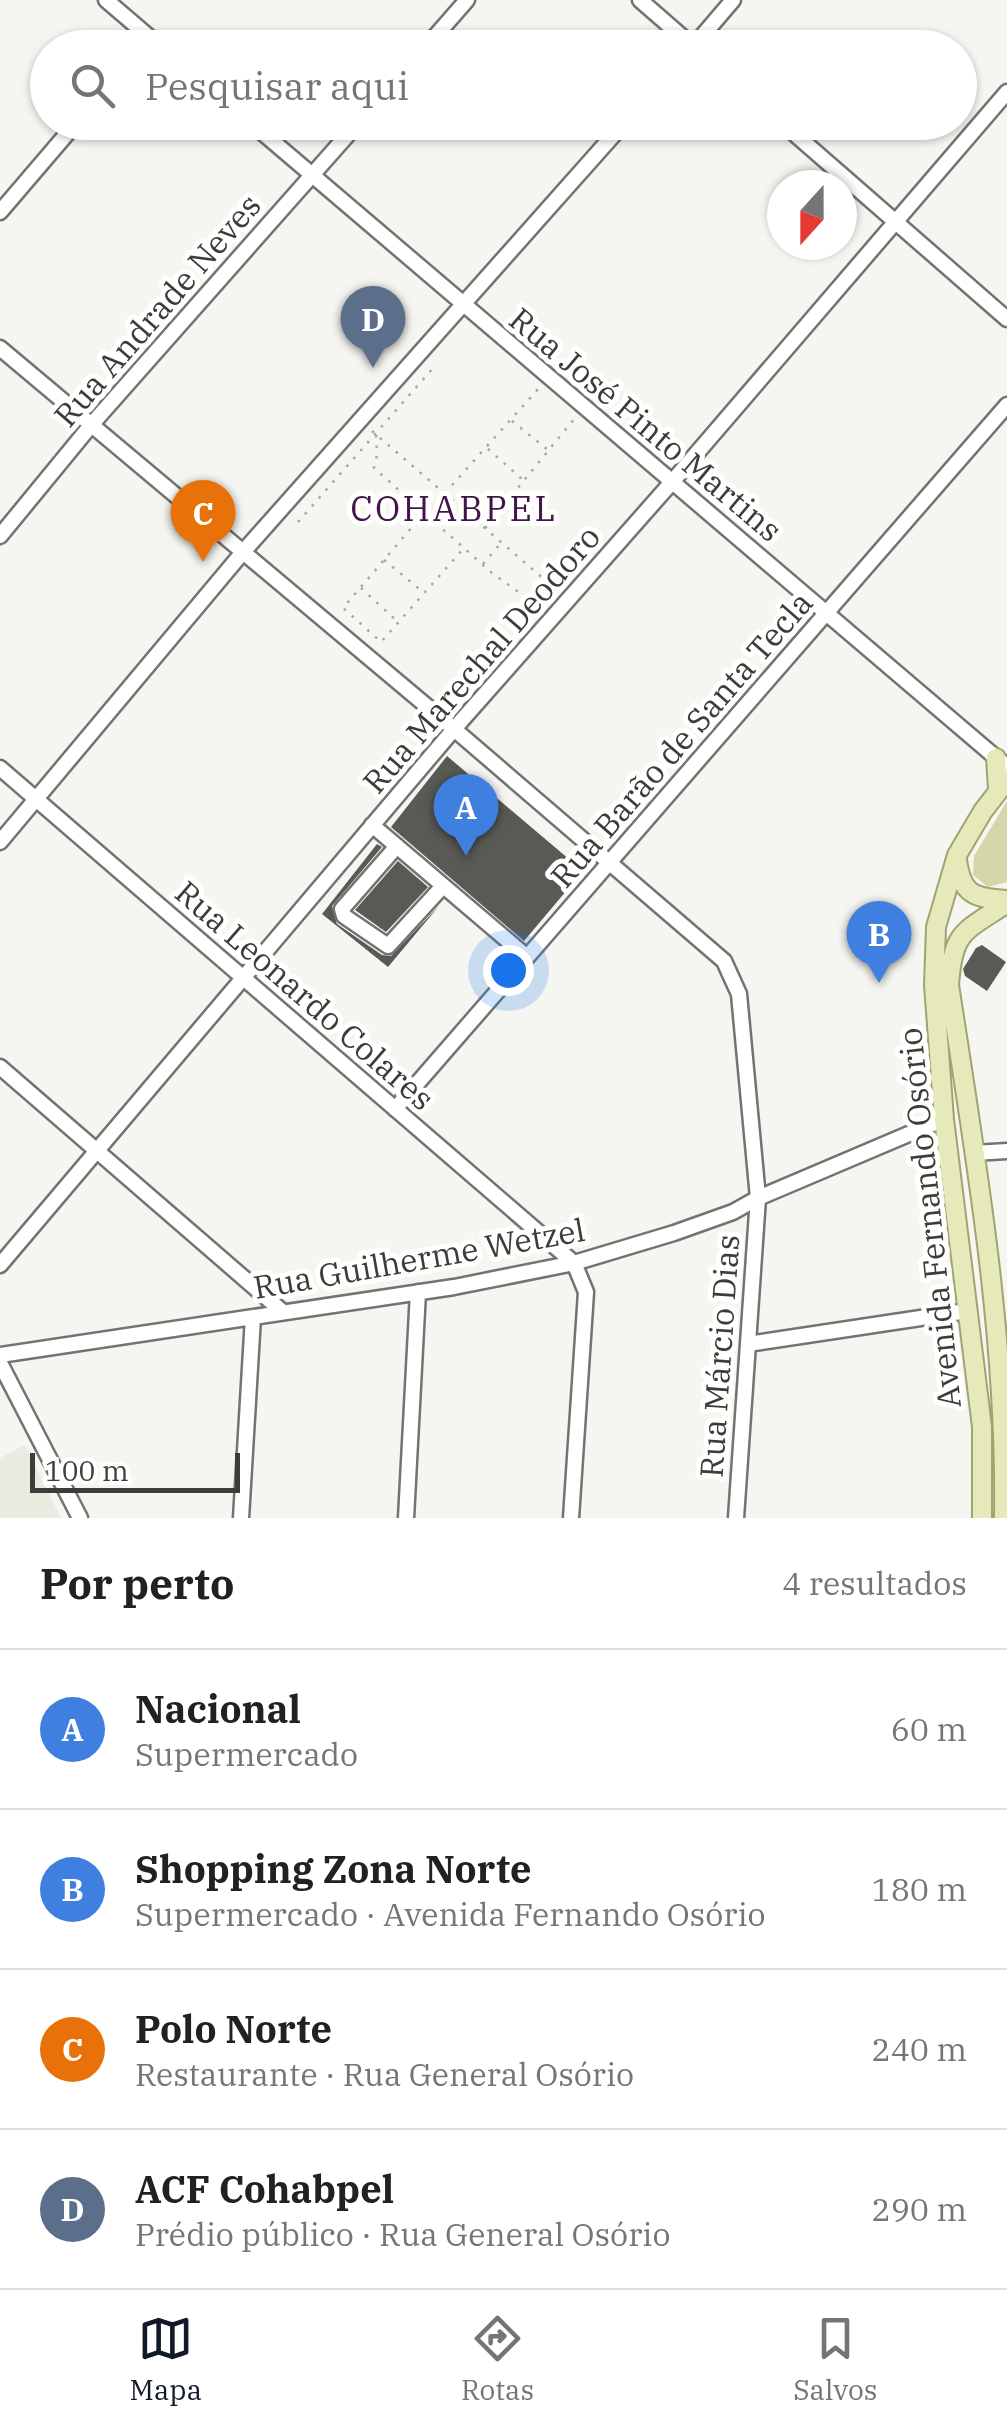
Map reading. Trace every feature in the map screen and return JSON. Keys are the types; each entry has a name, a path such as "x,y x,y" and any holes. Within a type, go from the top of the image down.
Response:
{"main road":[{"path":"1002,763 1002,788"},
{"name":"Avenida Fernando Osório","path":"982,1518 982,1427 944,1119 934,985 936,927 957,855 1002,788"},
{"path":"957,855 960,879 968,892 1007,901"},
{"name":"Avenida Fernando Osório","path":"1004,1518 1006,1430 999,1270 974,1153 949,985 951,954 962,933 1007,901"}],"street":[{"path":"106,0 137,30"},
{"path":"441,30 467,0"},
{"path":"640,0 674,30"},
{"path":"708,30 733,0"},
{"name":"Rua Marechal Deodoro","path":"977,127 1007,92"},
{"path":"0,212 62,140"},
{"name":"Rua José Pinto Martins","path":"271,140 1002,763"},
{"name":"Rua Andrade Neves","path":"0,536 92,424 343,140"},
{"path":"0,842 244,552 609,140"},
{"path":"801,140 1007,319"},
{"name":"Rua Marechal Deodoro","path":"0,1265 454,729 966,140"},
{"name":"Rua Márcio Dias","path":"0,348 724,961 738,994 758,1198 736,1518"},
{"name":"Rua Barão de Santa Tecla","path":"396,1109 1007,405"},
{"name":"Rua Leonardo Colares","path":"0,768 574,1263"},
{"path":"372,825 527,957"},
{"path":"397,846 342,909 344,916 388,946 444,886"},
{"path":"0,1067 284,1312"},
{"name":"Rua Guilherme Wetzel","path":"0,1359 574,1263 733,1212 944,1119"},
{"path":"974,1153 1007,1151"},
{"path":"571,1518 586,1292 574,1263"},
{"path":"406,1518 418,1292"},
{"path":"748,1344 967,1310"},
{"path":"241,1518 253,1316"},
{"path":"0,1359 80,1518"}],"path":[{"path":"298,522 434,367"},
{"path":"445,494 540,387"},
{"path":"485,528 576,419"},
{"path":"510,420 549,451"},
{"path":"376,434 558,590"},
{"path":"376,434 374,468 482,565 542,609"},
{"path":"486,448 524,481"},
{"path":"424,513 343,608 382,642 464,548"},
{"path":"482,565 502,542"},
{"path":"384,560 424,594"},
{"path":"360,587 398,622"}],"shaded area":[{"path":"25,1445 61,1518 0,1518 0,1458"}],"green space":[{"path":"1007,801 1007,882 988,887 973,875 974,856"}],"building":[{"path":"447,756 583,871 524,941 391,827"},
{"path":"377,844 382,847 332,906 337,924 382,955 391,956 439,906 388,967 322,914"},
{"path":"398,861 428,887 386,932 355,910"},
{"path":"982,945 1006,962 987,991 965,976 963,969"}],"place":[{"name":"ACF Cohabpel","path":"373,368"},
{"name":"Polo Norte","path":"203,562"},
{"name":"Nacional","path":"466,856"},
{"name":"Shopping Zona Norte","path":"879,983"}],"district":[{"name":"COHABPEL","path":"454,508"}]}
